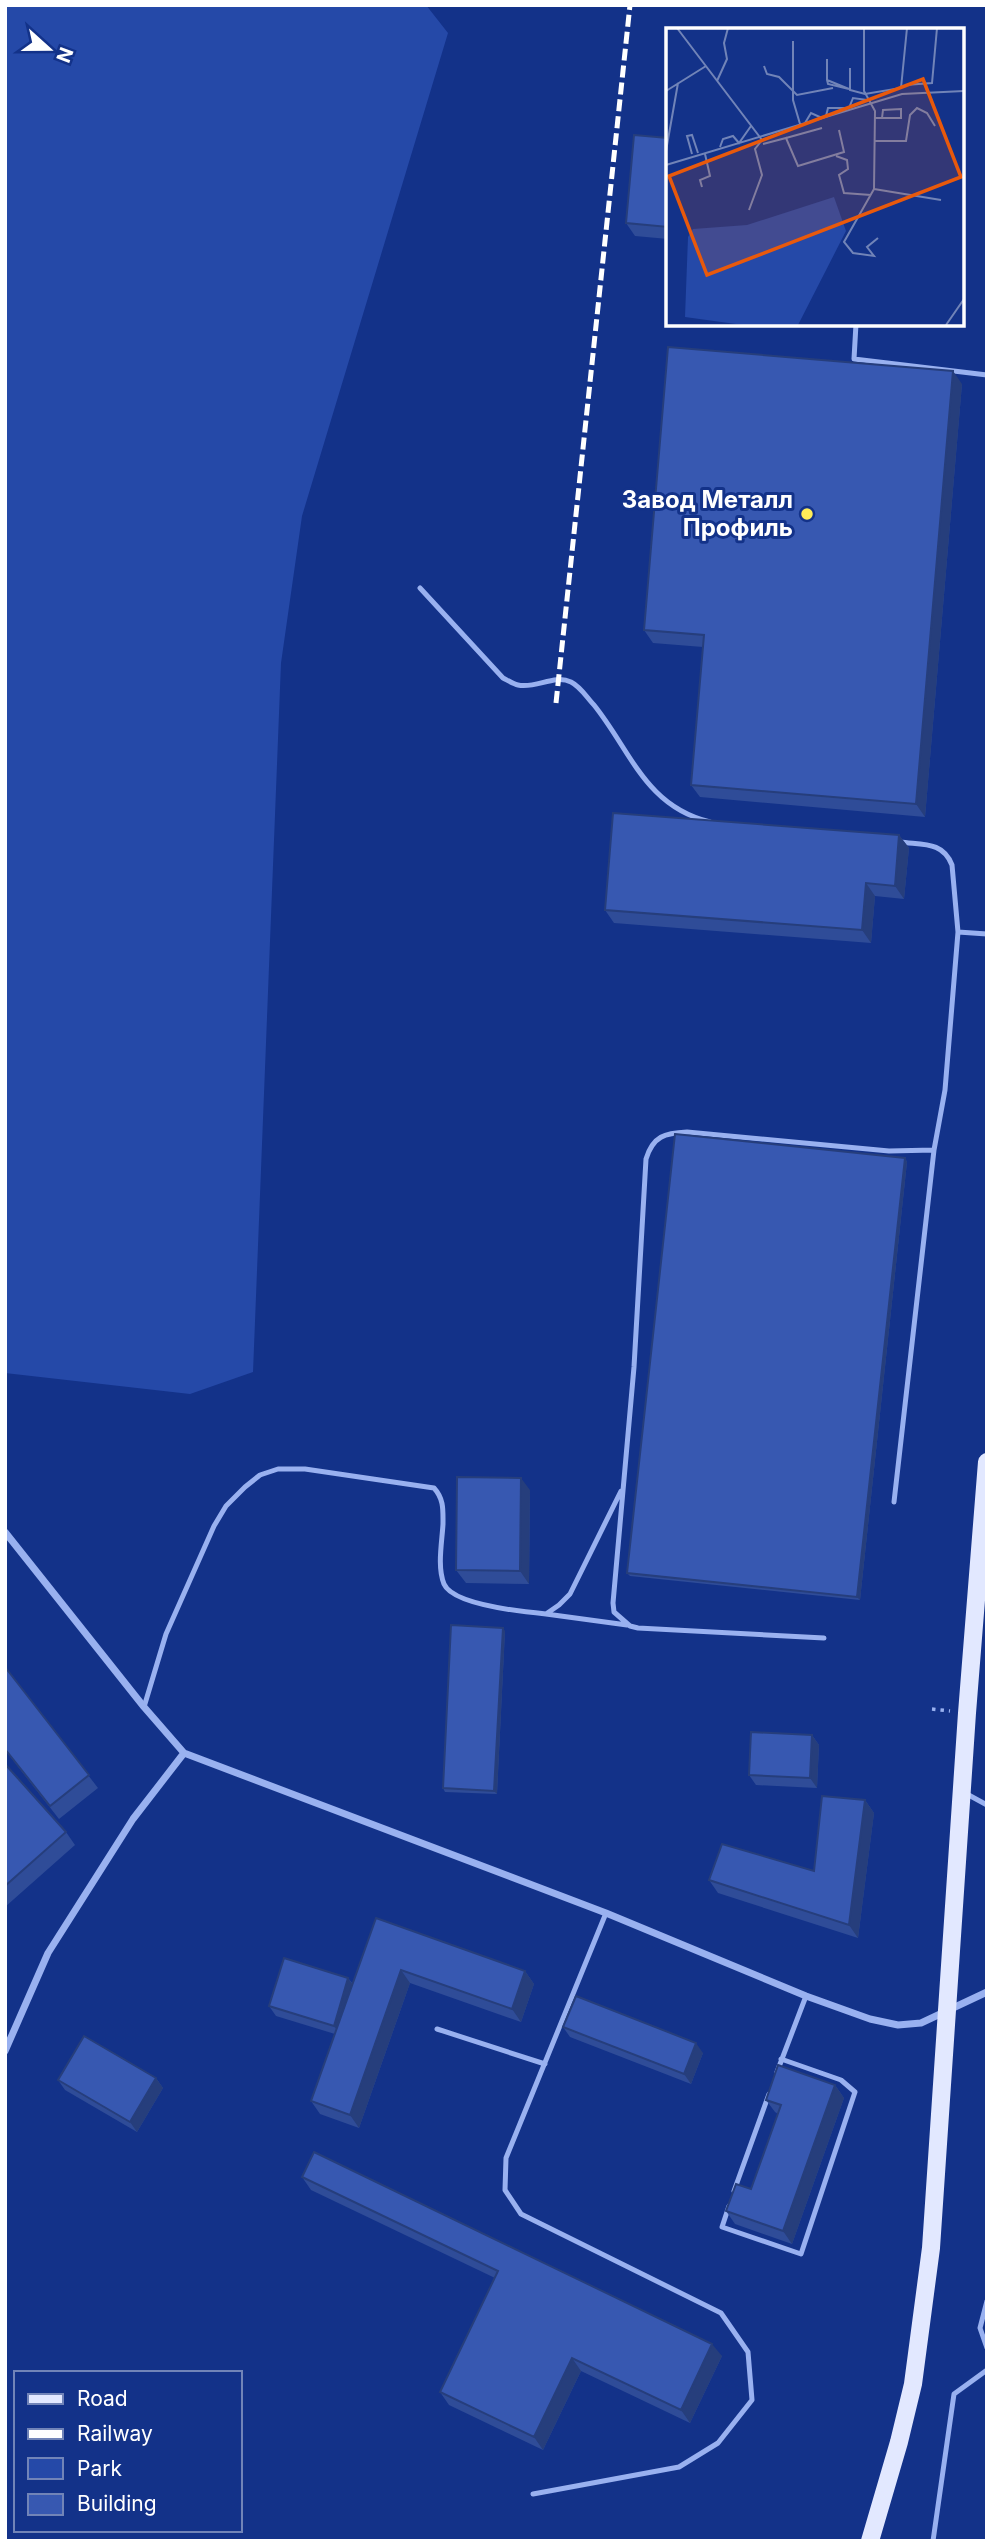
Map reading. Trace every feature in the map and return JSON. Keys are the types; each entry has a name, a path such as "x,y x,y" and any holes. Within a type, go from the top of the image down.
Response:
{"main road":[{"path":"870,2541 913,2384 931,2248 962,1791 983,1573 987,1462"}],"street":[{"path":"5,1532 144,1707 184,1753 606,1913 806,1996 870,2019 898,2025 921,2023 986,1991"},
{"path":"5,2051 48,1953 132,1819 184,1753"}],"lane":[{"path":"856,326 854,359 987,376"},
{"path":"420,588 503,678 518,685 534,685 558,679 572,682 603,717 637,772 655,793 688,814 720,823"},
{"path":"894,842 934,846 948,855 952,865 958,932 945,1090 934,1150 894,1502"},
{"path":"958,932 987,934"},
{"path":"630,1626 614,1612 613,1603 634,1367 646,1159 650,1147 666,1135 687,1132 889,1151 934,1150"},
{"path":"144,1707 166,1634 214,1526 226,1506 245,1486 260,1475 278,1469 305,1469 434,1488 441,1496 443,1508 441,1569 444,1584 449,1592 469,1601 630,1626 824,1638"},
{"path":"547,1614 570,1594 623,1489"},
{"path":"962,1791 984,1803 987,1795"},
{"path":"533,2494 679,2467 718,2443 752,2400 748,2352 721,2313 521,2214 505,2190 506,2158 606,1913"},
{"path":"781,2059 841,2081 855,2092 801,2254 722,2227 781,2059 806,1996"},
{"path":"436,2029 544,2064"},
{"path":"987,2301 980,2328 987,2348"},
{"path":"933,2541 954,2394 987,2370"}],"green space":[{"path":"5,5 426,5 448,33 302,516 281,663 253,1372 190,1394 5,1373"}],"building":[{"path":"634,135 666,138 666,227 626,223"},
{"name":"Завод Металл Профиль","path":"668,347 953,371 916,804 691,785 704,635 644,630"},
{"path":"613,813 899,835 895,886 866,883 862,930 605,910"},
{"path":"675,1134 905,1158 857,1597 627,1573"},
{"path":"457,1477 521,1478 520,1571 456,1570"},
{"path":"451,1625 503,1628 494,1791 443,1788"},
{"path":"5,1667 89,1775 50,1806 5,1749"},
{"path":"751,1732 812,1735 810,1778 749,1775"},
{"path":"5,1764 66,1832 5,1886"},
{"path":"822,1796 865,1800 849,1925 709,1880 722,1844 814,1871"},
{"path":"376,1918 525,1971 512,2009 401,1970 350,2115 311,2101"},
{"path":"284,1958 348,1978 334,2026 269,2006"},
{"path":"576,1996 696,2043 684,2074 563,2027"},
{"path":"84,2036 156,2078 130,2122 58,2080"},
{"path":"778,2065 835,2085 783,2231 726,2211 736,2184 751,2189 781,2105 766,2100"},
{"path":"314,2152 712,2344 681,2410 572,2358 534,2437 440,2392 498,2271 302,2177"}],"railway":[{"path":"556,703 630,5"}],"place":[{"name":"Завод Металл Профиль","path":"807,514"}]}
